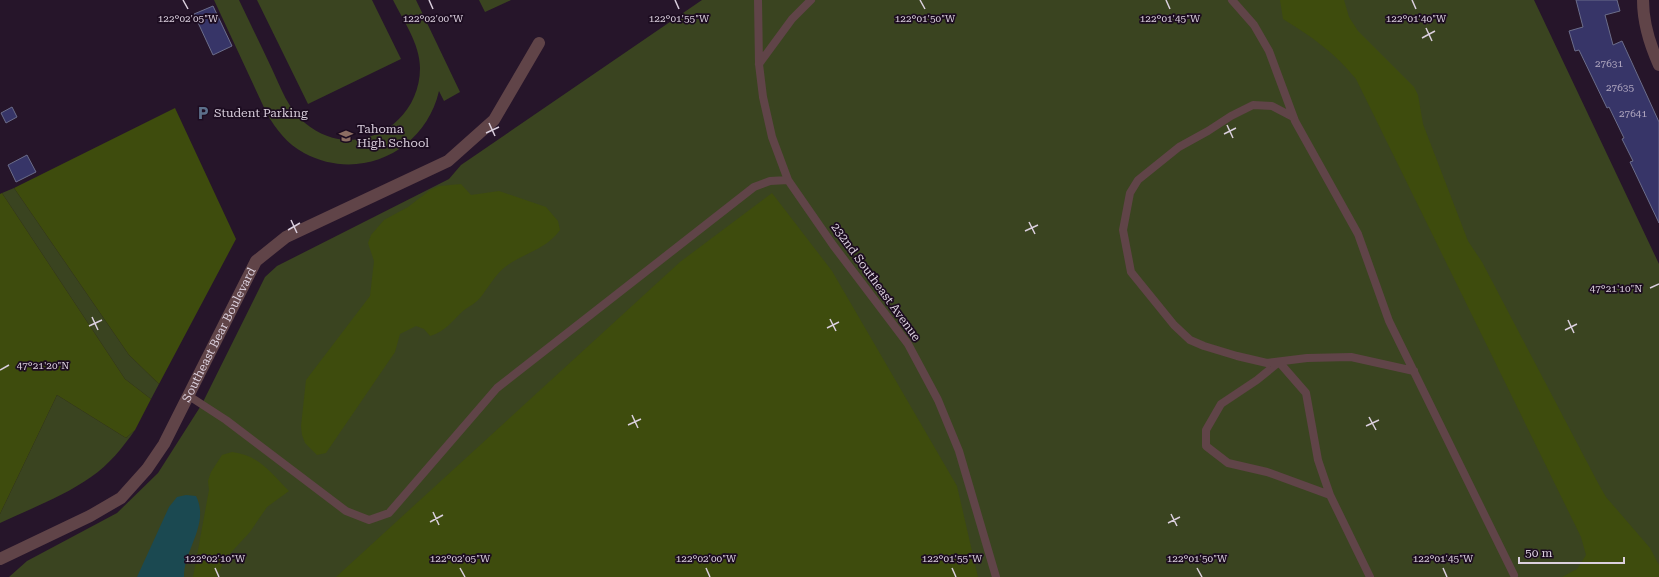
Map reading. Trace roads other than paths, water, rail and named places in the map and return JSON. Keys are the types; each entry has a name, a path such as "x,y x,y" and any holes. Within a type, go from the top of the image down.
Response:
{"street":[{"path":"1643,0 1647,30 1653,51 1659,64"},
{"name":"Southeast Bear Boulevard","path":"0,560 121,498 147,469 164,444 256,261 286,237 448,162 494,120 539,43"},
{"name":"Southeast Bear Boulevard","path":"0,554 18,551"}],"lane":[{"name":"232nd Southeast Avenue","path":"758,0 759,64 763,97 772,137 788,180 833,245 908,344 938,400 959,451 996,577"},
{"path":"759,64 792,19 811,0"},
{"path":"1232,0 1254,25 1269,51 1293,117 1358,234 1389,321 1513,576"},
{"path":"1293,117 1272,106 1253,105 1231,116 1179,147 1138,180 1130,193 1123,230 1131,272 1169,319 1190,340 1237,356 1267,363 1351,357 1414,372"},
{"path":"189,396 226,420 346,511 369,520 390,513 497,388 754,186 770,181 788,180"},
{"path":"1279,362 1257,380 1220,404 1206,430 1206,446 1228,463 1267,472 1330,495"},
{"path":"1279,362 1306,393 1318,460 1330,495 1370,577"}],"place":[{"name":"Student Parking","path":"203,113"},
{"name":"Tahoma High School","path":"346,136"}]}
